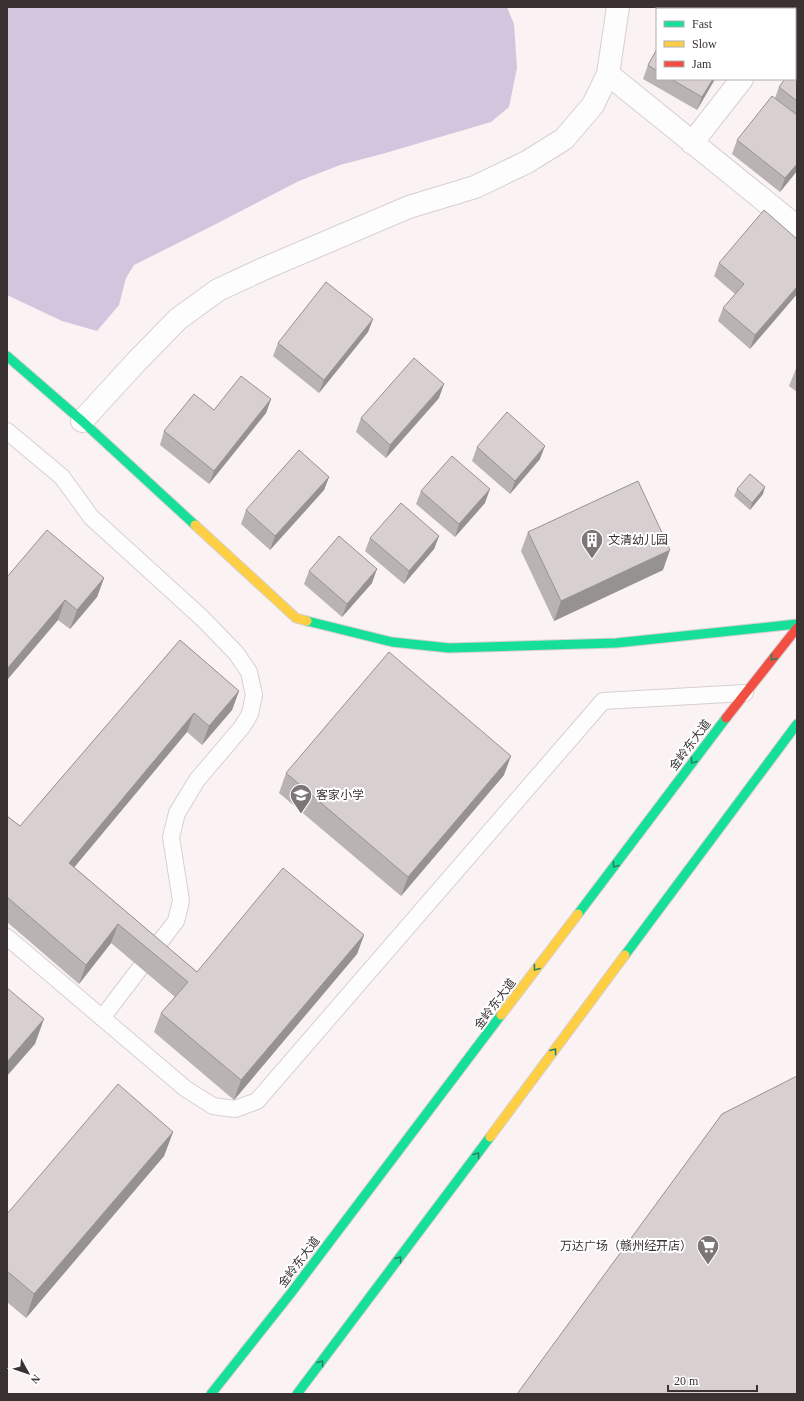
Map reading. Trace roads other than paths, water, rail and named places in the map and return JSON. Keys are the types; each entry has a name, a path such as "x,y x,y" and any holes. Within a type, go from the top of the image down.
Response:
{"main road":[{"path":"7,356 82,421 296,618 392,642 450,648 616,643 797,624"},
{"name":"金岭东大道","path":"211,1394 296,1286 745,693 797,628"},
{"path":"297,1394 795,730"}],"street":[{"path":"82,421 178,319 218,290 263,269 409,207 475,187 527,162 564,138 593,105 608,74 618,7"},
{"path":"608,74 797,227"},
{"path":"692,143 741,80"}],"lane":[{"path":"7,431 62,477 92,517 202,618 236,653 249,672 254,695 250,714 242,727 197,780 177,813 171,837 181,900 176,920 102,1018"},
{"path":"7,937 186,1089 213,1106 236,1109 257,1101 603,700 745,693"}],"place":[{"name":"文清幼儿园","path":"592,560"},
{"name":"客家小学","path":"301,814"},
{"name":"万达广场（赣州经开店）","path":"708,1266"}]}
